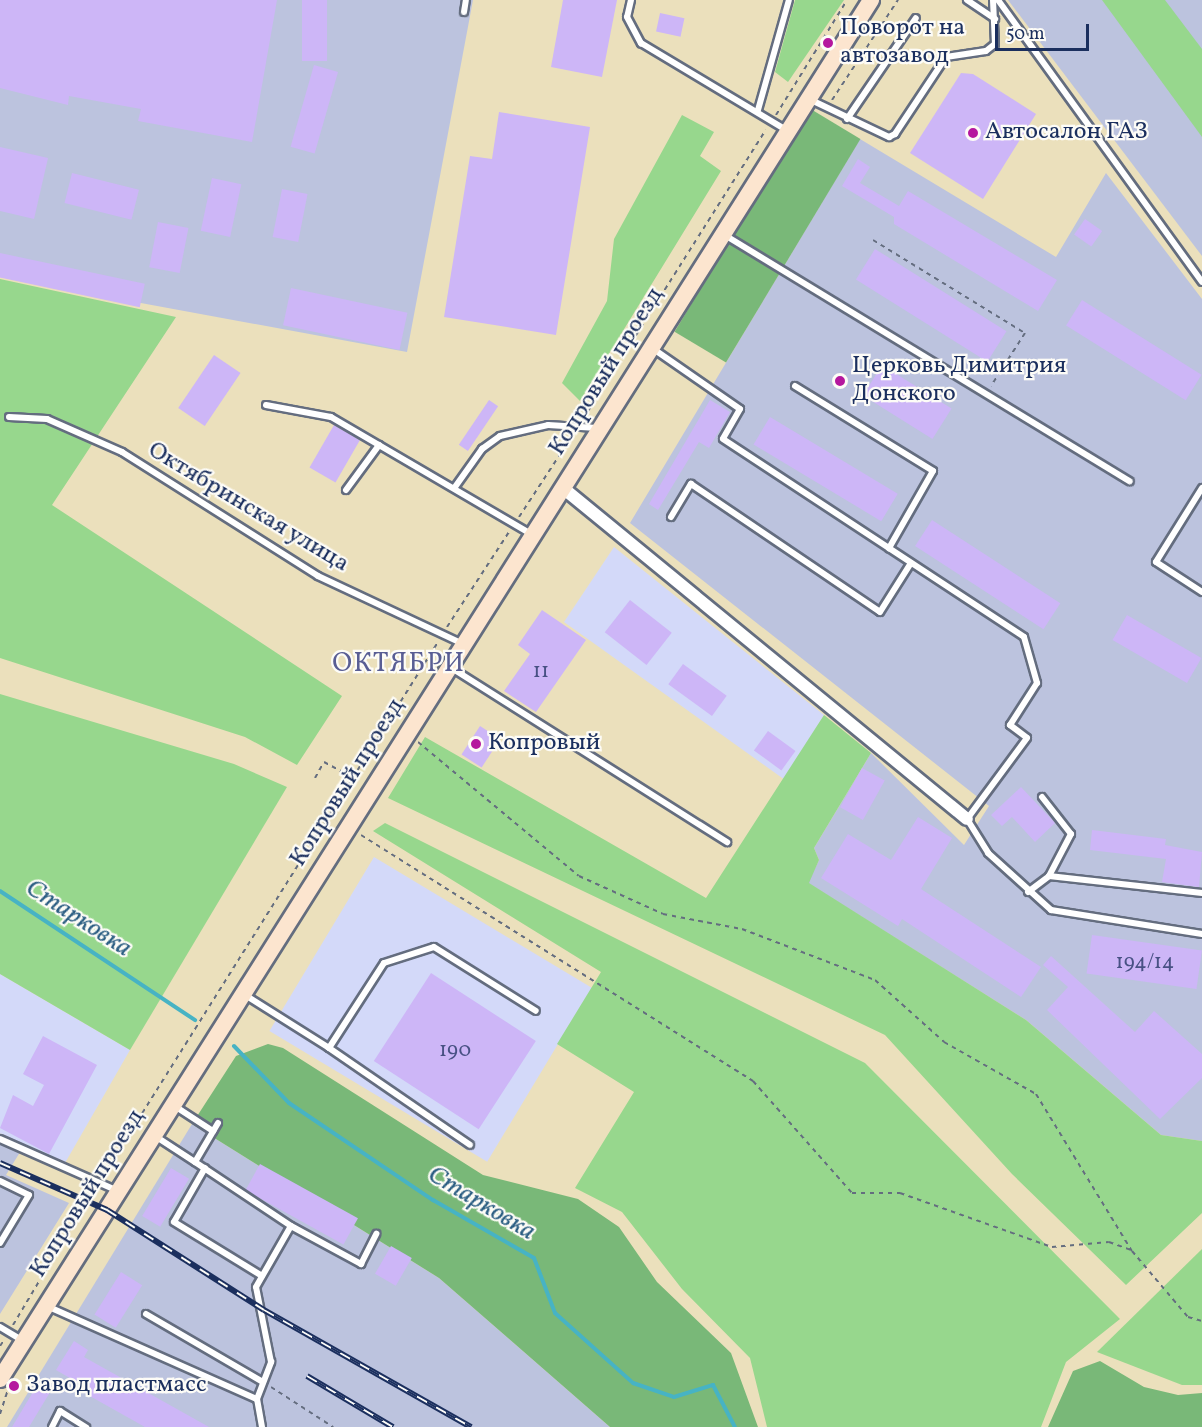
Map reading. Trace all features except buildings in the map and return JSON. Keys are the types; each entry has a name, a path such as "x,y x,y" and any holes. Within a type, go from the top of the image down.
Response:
{"main road":[{"name":"Копровый проезд","path":"0,1379 871,0"}],"street":[{"path":"563,488 967,819"}],"lane":[{"path":"464,12 466,0"},
{"path":"631,0 627,17 641,43 688,75 758,110 788,131"},
{"path":"758,110 789,0"},
{"path":"966,0 995,19"},
{"path":"808,99 825,110 889,137 895,134 946,57 986,51 995,44 993,0"},
{"path":"998,0 1202,282"},
{"path":"847,119 916,18"},
{"path":"723,234 1131,481"},
{"path":"651,348 741,409 723,439 1024,637 1037,683 1010,725 1027,738 967,819 988,853 1028,892 1051,910 1202,934"},
{"path":"795,386 933,471 889,548"},
{"path":"266,405 331,417 533,535"},
{"name":"Октябринская улица","path":"9,417 47,419 122,452 318,576 464,645"},
{"path":"455,488 482,449 500,436 548,425 600,429"},
{"path":"346,490 379,445"},
{"path":"670,517 691,484 880,612 911,562"},
{"path":"1202,488 1156,562 1202,592"},
{"path":"450,667 727,842"},
{"path":"1028,892 1049,876 1071,834 1042,797"},
{"path":"1049,876 1202,893"},
{"path":"329,1048 384,963 434,947 536,1011"},
{"path":"243,994 329,1048 470,1145"},
{"path":"173,1105 213,1131"},
{"path":"195,1161 218,1123"},
{"path":"154,1136 291,1226 361,1264 376,1234"},
{"path":"0,1139 100,1181 118,1191"},
{"path":"204,1168 174,1222 262,1276"},
{"path":"0,1181 29,1195 0,1243"},
{"path":"262,1427 257,1399 271,1362 256,1287 291,1226"},
{"path":"46,1306 257,1399"},
{"path":"146,1314 263,1382"},
{"path":"0,1327 24,1341"},
{"path":"51,1427 60,1412 86,1427"}],"path":[{"path":"0,1346 100,1181 442,636 578,427 847,0"},
{"path":"825,110 898,0"},
{"path":"873,240 1025,333 987,393"},
{"path":"407,732 579,876 663,914 742,928 875,980 944,1042 1036,1094 1132,1251 1188,1317 1202,1321"},
{"path":"315,778 324,762 353,778"},
{"path":"349,826 753,1081 852,1193 900,1193 1052,1247 1109,1242 1132,1251"},
{"path":"263,1382 333,1427"}],"shaded area":[{"path":"0,0 473,0 407,352 0,277"},
{"path":"1008,0 1202,0 1202,256"},
{"path":"860,139 1056,257 1106,173 1202,299 1202,1141 1161,1135 1026,1020 808,883 819,860 814,848 871,753 964,845 989,806 630,523"},
{"path":"614,547 824,715 785,780 564,622"},
{"path":"374,857 592,988 487,1162 269,1031"},
{"path":"0,974 130,1050 65,1163 0,1133"},
{"path":"192,1124 439,1278 610,1427 7,1427"},
{"path":"0,1133 25,1144 6,1175 69,1203 0,1314"}],"green space":[{"path":"795,0 844,0 788,82 775,72"},
{"path":"1102,0 1165,0 1202,49 1202,137"},
{"path":"809,108 860,139 726,363 675,332"},
{"path":"682,115 714,132 700,156 721,171 580,401 562,383 607,301 614,239"},
{"path":"0,279 176,317 52,505 342,696 297,765 245,737 0,658"},
{"path":"0,694 234,764 287,787 130,1050 0,974"},
{"path":"824,715 871,753 814,848 819,860 809,883 1026,1020 1161,1135 1202,1141 1202,1213 1126,1285 1012,1174 885,1035 388,798 425,737 706,898"},
{"path":"385,823 865,1063 1120,1319 1066,1362 1041,1427 767,1427 750,1358 682,1289 622,1212 575,1188 634,1092 557,1044 601,972 373,831"},
{"path":"268,1044 283,1048 483,1175 578,1199 619,1227 657,1282 731,1353 758,1427 610,1427 439,1278 192,1124 236,1056"},
{"path":"1202,1249 1202,1385 1182,1385 1097,1352"},
{"path":"1100,1361 1144,1387 1178,1395 1202,1393 1202,1427 1048,1427 1073,1371"}],"waterway":[{"name":"Старковка","path":"0,891 195,1020"},
{"name":"Старковка","path":"234,1046 289,1103 433,1200 534,1258 555,1313 633,1383 674,1397 713,1385 735,1427"}],"railway":[{"path":"0,1163 107,1210 264,1310 471,1427"},
{"path":"307,1376 393,1427"}],"place":[{"name":"Поворот на автозавод","path":"828,43"},
{"name":"Автосалон ГАЗ","path":"973,133"},
{"name":"Церковь Димитрия Донского","path":"840,381"},
{"name":"Копровый","path":"476,744"},
{"name":"Завод пластмасс","path":"14,1386"}],"district":[{"name":"ОКТЯБРИ","path":"399,665"}]}
